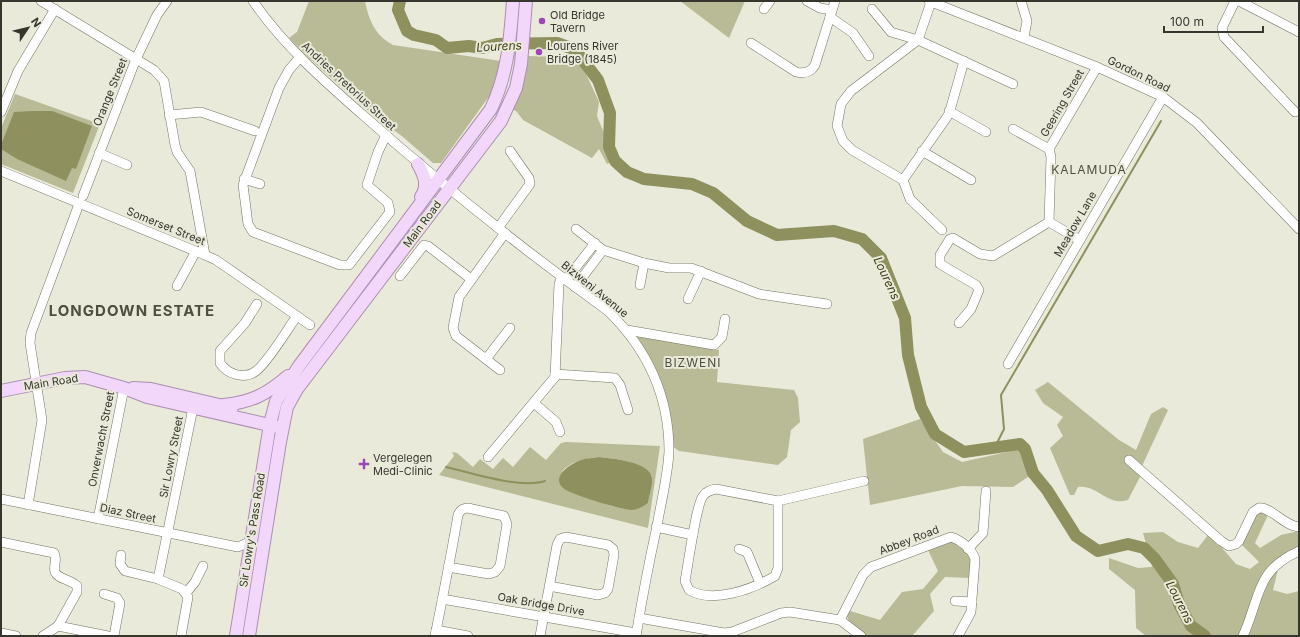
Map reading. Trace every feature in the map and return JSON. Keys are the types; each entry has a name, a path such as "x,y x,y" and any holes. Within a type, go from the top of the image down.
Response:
{"main road":[{"name":"Main Road","path":"270,420 276,401 299,366 414,210 491,109 504,79 507,64 513,1"},
{"name":"Main Road","path":"124,388 151,389 219,405 283,423 287,407 297,390 501,120 516,88 521,64 528,4"},
{"path":"414,210 423,194 426,184 418,164"},
{"path":"219,405 244,403 262,396 299,366"},
{"name":"Main Road","path":"1,391 36,383 73,377 85,377 124,388 147,397 193,408 270,420"},
{"name":"Sir Lowry's Pass Road","path":"236,636 249,542 270,420"},
{"name":"Sir Lowry's Pass Road","path":"249,636 266,521 283,423"}],"street":[{"path":"41,1 154,70 164,81 177,152 190,171 201,253 177,286"},
{"name":"Orange Street","path":"28,505 42,429 30,333 136,59 157,15 167,1"},
{"name":"Andries Pretorius Street","path":"253,1 280,37 300,57 386,136 448,189"},
{"path":"764,9 770,1"},
{"path":"807,1 831,14 853,33 869,56"},
{"path":"751,42 796,72 806,72 815,65 835,1"},
{"path":"930,1 918,40 851,91 841,104 837,119 839,132 843,141 852,150 903,180 910,199 942,230"},
{"name":"Gordon Road","path":"930,1 1097,67 1163,97 1197,123 1299,229"},
{"path":"1020,1 1027,21 1024,37"},
{"path":"1235,1 1222,28 1224,37 1295,112"},
{"path":"1239,1 1299,32"},
{"path":"1,112 18,71 55,9"},
{"path":"872,9 891,32 918,40 1012,84"},
{"path":"300,57 289,70 279,88 244,179 243,195 248,224 253,232 346,266 352,262 390,212 388,203 367,185 378,152 386,136"},
{"path":"903,180 950,111 964,61"},
{"name":"Geering Street","path":"1049,222 1051,157 1049,149 1097,67"},
{"name":"Meadow Lane","path":"1008,364 1163,97"},
{"path":"950,111 986,132"},
{"path":"170,115 201,112 255,131"},
{"path":"1013,129 1049,149"},
{"path":"500,370 456,336 453,331 458,300 471,279 495,247 502,231 530,184 529,178 510,151"},
{"path":"922,151 971,180"},
{"path":"99,153 127,165"},
{"name":"Somerset Street","path":"1,170 81,200 216,260 310,325"},
{"path":"244,179 260,184"},
{"name":"Bizweni Avenue","path":"448,189 564,279 608,311 627,330 642,351 656,377 666,413 669,452 636,634"},
{"path":"959,323 971,309 979,290 976,285 940,264 940,255 952,238 980,254 989,257 999,254 1049,222 1080,240"},
{"path":"576,229 603,250 644,263 669,268 691,268 759,294 827,304"},
{"path":"488,457 553,380 556,374 559,284 595,243"},
{"path":"400,276 421,247 426,245 471,279"},
{"path":"575,287 603,250"},
{"path":"640,285 644,263"},
{"path":"688,298 701,271"},
{"path":"257,304 245,323 220,351 220,363 230,373 243,375 257,371 297,316"},
{"path":"627,330 654,336 714,345 722,337 725,319"},
{"path":"486,359 510,328"},
{"path":"556,374 607,376 615,378 620,385 628,410"},
{"name":"Onverwacht Street","path":"98,519 124,388"},
{"path":"534,403 556,422 560,432"},
{"name":"Sir Lowry Street","path":"158,580 193,408"},
{"path":"1129,460 1221,541 1229,546 1236,544 1239,541 1253,512 1258,508 1265,508 1286,523 1299,527"},
{"path":"778,500 778,570 773,577 725,596 716,596 689,590 685,581 700,501 710,490 716,489 778,500 864,481"},
{"path":"958,636 970,616 975,558 968,548 983,533 986,491"},
{"name":"Diaz Street","path":"1,499 238,547 249,542"},
{"path":"448,567 489,574 496,572 500,566 507,524 504,516 468,508 460,511 448,567 436,633 468,636"},
{"path":"656,527 693,536"},
{"path":"540,636 543,617 549,586 557,545 562,538 566,537 608,545 613,549 614,555 608,589 603,594 598,595 549,586"},
{"name":"Abbey Road","path":"840,620 863,575 871,568 949,537 958,539 968,548"},
{"path":"1,542 54,553 56,557 55,569 57,574 77,586 77,592 58,626 43,636"},
{"path":"739,549 747,552 760,583"},
{"path":"1243,636 1267,574 1280,560 1299,550"},
{"path":"121,556 120,564 125,572 158,580 182,589 186,593 188,601 181,636"},
{"path":"186,593 196,582 203,566"},
{"path":"104,594 117,598 120,603 114,636"},
{"name":"Oak Bridge Drive","path":"442,599 636,634"},
{"path":"955,601 972,602"},
{"path":"639,618 718,634 732,632 786,612 840,620 860,636"},
{"path":"58,626 108,636"},
{"path":"1,633 16,636"}],"shaded area":[{"path":"309,1 365,1 371,21 377,32 393,45 501,61 490,95 441,163 433,163 403,137 366,109 310,59 289,38 297,32"},
{"path":"680,1 745,1 729,38"},
{"path":"526,56 575,57 581,63 599,102 597,116 604,133 606,147 613,161 607,164 599,149 592,158 523,120 517,112 511,108"},
{"path":"15,94 100,124 73,193 1,164 1,128"},
{"path":"52,111 92,126 76,169 72,168 66,181 17,159 1,149 1,145 14,112"},
{"path":"638,334 719,350 717,382 794,390 798,398 800,422 791,430 787,457 778,465 679,451 672,446 666,401 657,375 636,335"},
{"path":"1048,382 1119,440 1136,450 1151,414 1163,407 1168,410 1142,466 1140,477 1128,500 1114,500 1085,487 1078,487 1074,495 1070,495 1050,448 1063,436 1057,425 1063,417 1043,403 1035,390"},
{"path":"920,419 943,452 962,462 1020,449 1027,463 1028,477 1013,487 962,486 870,505 863,439"},
{"path":"561,443 660,446 648,528 439,475 454,456 452,452 457,453 473,467 480,459 493,469 503,458 513,467 530,447 546,460","holes":["600,457 638,464 650,472 652,481 648,503 639,508 628,509 616,507 592,498 560,482 563,470 568,466 581,460"]},
{"path":"600,457 638,464 650,472 652,481 648,503 635,509 625,509 585,498 563,488 559,479 568,467 581,460"},
{"path":"1263,510 1268,515 1255,543 1260,548 1281,535 1299,531 1299,550 1281,557 1273,590 1287,594 1299,591 1299,636 1146,636 1136,628 1135,590 1109,569 1109,558 1138,568 1151,567 1161,557 1147,547 1143,533 1163,532 1178,542 1198,548 1208,535 1216,541 1236,564 1250,569 1259,562 1242,545 1256,512"},
{"path":"951,539 971,555 971,578 945,577 930,594 934,611 912,636 866,636 852,625 848,619 847,610 880,620 902,592 923,589 938,571 927,548"}],"waterway":[{"name":"Lourens","path":"400,1 398,10 407,31 414,35 436,40 447,48 469,46 482,48 497,44 557,43 568,47 579,55 598,80 610,113 609,147 615,161 627,172 644,179 692,184 713,193 747,221 777,235 834,231 862,239 881,258 905,318 908,355 921,407 935,434 964,452 1020,444 1025,449 1033,473 1047,490 1076,536 1098,551 1128,544 1144,548 1155,559 1173,584 1179,604 1191,626 1205,636"},
{"path":"994,449 1004,429 1001,395 1161,121"},
{"path":"446,467 510,482 535,483 545,481"}],"place":[{"name":"Old Bridge Tavern","path":"542,21"},
{"name":"Lourens River Bridge (1845)","path":"539,52"},
{"name":"Vergelegen Medi-Clinic","path":"364,464"}],"district":[{"name":"KALAMUDA","path":"1089,169"},
{"name":"LONGDOWN ESTATE","path":"132,310"},
{"name":"BIZWENI","path":"693,362"}]}
